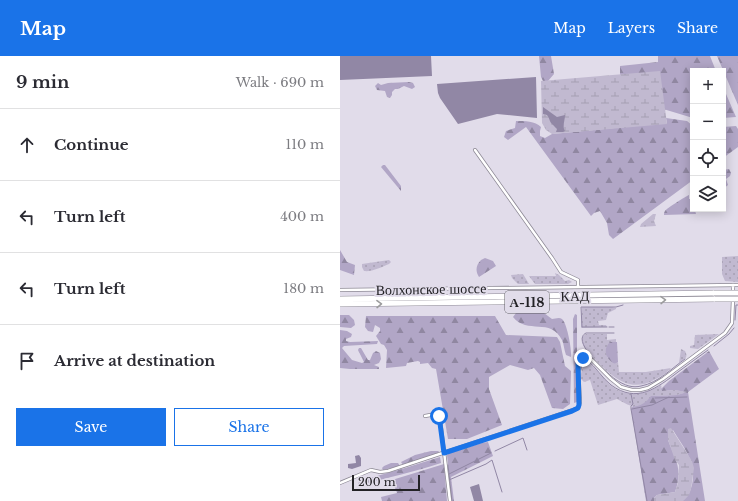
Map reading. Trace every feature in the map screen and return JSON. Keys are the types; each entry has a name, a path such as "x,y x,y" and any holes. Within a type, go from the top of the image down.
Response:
{"highway":[{"name":"КАД","path":"340,298 738,293"},
{"name":"КАД","path":"340,304 738,299"}],"street":[{"path":"475,150 561,272 578,280 578,287"},
{"path":"340,483 371,470 382,472 576,410 580,402 578,364 583,358 588,358 621,387 632,390 640,390 655,384 728,330 732,319 733,285"},
{"name":"Волхонское шоссе","path":"340,290 738,285"},
{"path":"424,416 436,414 439,416 450,501"}],"green space":[{"path":"539,56 551,56 554,74 548,81 543,81 541,77"},
{"path":"658,56 710,56 715,68 690,68 690,117 650,105 620,79 620,66 658,62"},
{"path":"717,56 738,56 738,105 726,77 726,68 722,68"},
{"path":"660,71 667,124 552,134 546,130 542,123 541,81"},
{"path":"378,83 381,85 388,83 413,83 415,87 412,89 404,86 395,89 390,98 387,97 385,91 377,90 375,86"},
{"path":"726,94 736,117 726,118"},
{"path":"666,118 687,121 690,124 690,182 613,239 609,235 607,223 600,211 591,216 526,127 508,140 504,137 506,131 515,128 516,121 530,122 539,125 541,127 540,136 545,138 552,134 667,123"},
{"path":"736,126 738,129 738,147 726,156 726,140 726,127"},
{"path":"385,165 401,186 401,191 381,167"},
{"path":"729,169 731,173 726,179 726,176 726,170"},
{"path":"689,195 690,212 696,212 696,214 664,215 666,210"},
{"path":"653,214 656,214 654,221 656,226 640,227 641,224"},
{"path":"340,250 347,262 355,265 354,275 340,270"},
{"path":"738,256 738,282 725,281 722,274 722,257"},
{"path":"485,258 493,261 496,266 479,277 477,273 477,266 481,260"},
{"path":"389,260 391,262 389,264 374,270 364,271 362,267 362,264"},
{"path":"555,273 565,281 569,280 572,282 568,284 535,284 529,276 556,276"},
{"path":"523,274 529,284 518,284 511,275"},
{"path":"582,307 612,307 616,309 608,313 606,320 598,321 599,325 606,325 607,327 581,328"},
{"path":"516,313 544,313 552,319 561,318 564,321 569,337 571,357 566,355 562,340 552,329 525,325 513,317"},
{"path":"575,314 577,315 577,402 574,403 573,319"},
{"path":"340,315 349,315 354,320 355,325 351,328 340,327"},
{"path":"366,316 495,316 506,335 557,337 560,342 565,366 571,371 570,404 563,409 552,408 540,375 534,368 528,370 510,365 489,377 489,389 502,425 467,439 448,439 436,369 432,368 428,363 420,364 418,361 407,363 406,366 386,368 387,350 376,336 380,331 380,328 375,325 373,332 368,331 365,327"},
{"path":"340,330 347,331 352,334 351,337 346,339 346,341 378,341 377,344 344,346 342,348 352,360 362,363 364,362 358,350 359,348 361,348 368,360 370,360 373,353 376,351 380,353 381,359 379,363 374,365 379,367 379,369 340,368"},
{"path":"586,334 607,334 607,340 616,339 616,342 610,342 607,357 615,364 618,362 619,372 646,372 671,368 668,372 644,384 634,385 625,383 608,372 586,350 582,340 583,336"},
{"path":"719,334 698,349 690,348 690,346 694,345 695,335"},
{"path":"610,342 617,342 618,362 615,364 609,360 606,354 606,348"},
{"path":"681,349 685,351 686,355 685,358 679,363"},
{"path":"709,351 719,369 688,392 705,501 682,501 690,492 693,470 685,450 673,430 668,440 678,465 678,477 675,492 657,495 654,498 654,501 646,501 631,409 633,406 643,404 651,396 677,395 687,392 674,390 662,391 661,389 669,381"},
{"path":"584,361 587,361 615,389 628,394 642,393 661,385 662,391 674,390 688,392 677,395 652,396 639,406 632,406 617,399 598,405 590,380 584,382 580,378"},
{"path":"671,428 692,461 694,468 691,489 689,495 683,501 654,501 654,498 657,495 675,492 678,483 679,465 675,460 668,440 668,429"},
{"path":"488,442 493,456 451,477 454,501 452,501 447,455"},
{"path":"431,451 439,451 437,454 403,465 401,462 415,455"},
{"path":"440,457 441,463 400,475 358,484 363,480"},
{"path":"391,463 398,463 400,466 383,470 382,468 384,466"},
{"path":"444,464 447,501 382,501 381,497 397,493 392,480"}],"shaded area":[{"path":"340,56 431,56 432,76 340,80"},
{"path":"536,77 537,118 497,114 458,124 438,93 437,84"},
{"path":"543,107 557,117 565,115 565,131 556,132 557,129 548,116 543,114"},
{"path":"359,455 361,458 361,466 352,469 348,468 348,464 356,463 355,456"},
{"path":"479,484 483,501 474,501 470,487"}],"waterway":[{"path":"607,327 582,327 581,307 616,307 623,305"},
{"path":"735,320 736,305 738,305"},
{"path":"609,327 614,327"},
{"path":"714,346 734,328"},
{"path":"614,333 586,333 582,337 583,343 586,350 605,371 626,385 638,387 653,382 685,359"},
{"path":"581,370 582,362 587,360 611,385 620,391 629,393 646,392 662,383 708,350"},
{"path":"631,394 633,404 631,409 647,501"},
{"path":"632,409 652,405 669,397"},
{"path":"655,398 687,397"},
{"path":"495,451 523,438 527,450"},
{"path":"449,474 491,453"},
{"path":"449,480 492,460 502,492"},
{"path":"448,465 452,501"}],"route":[{"path":"439,416 444,453 576,410 580,402 578,364 583,358"}]}
